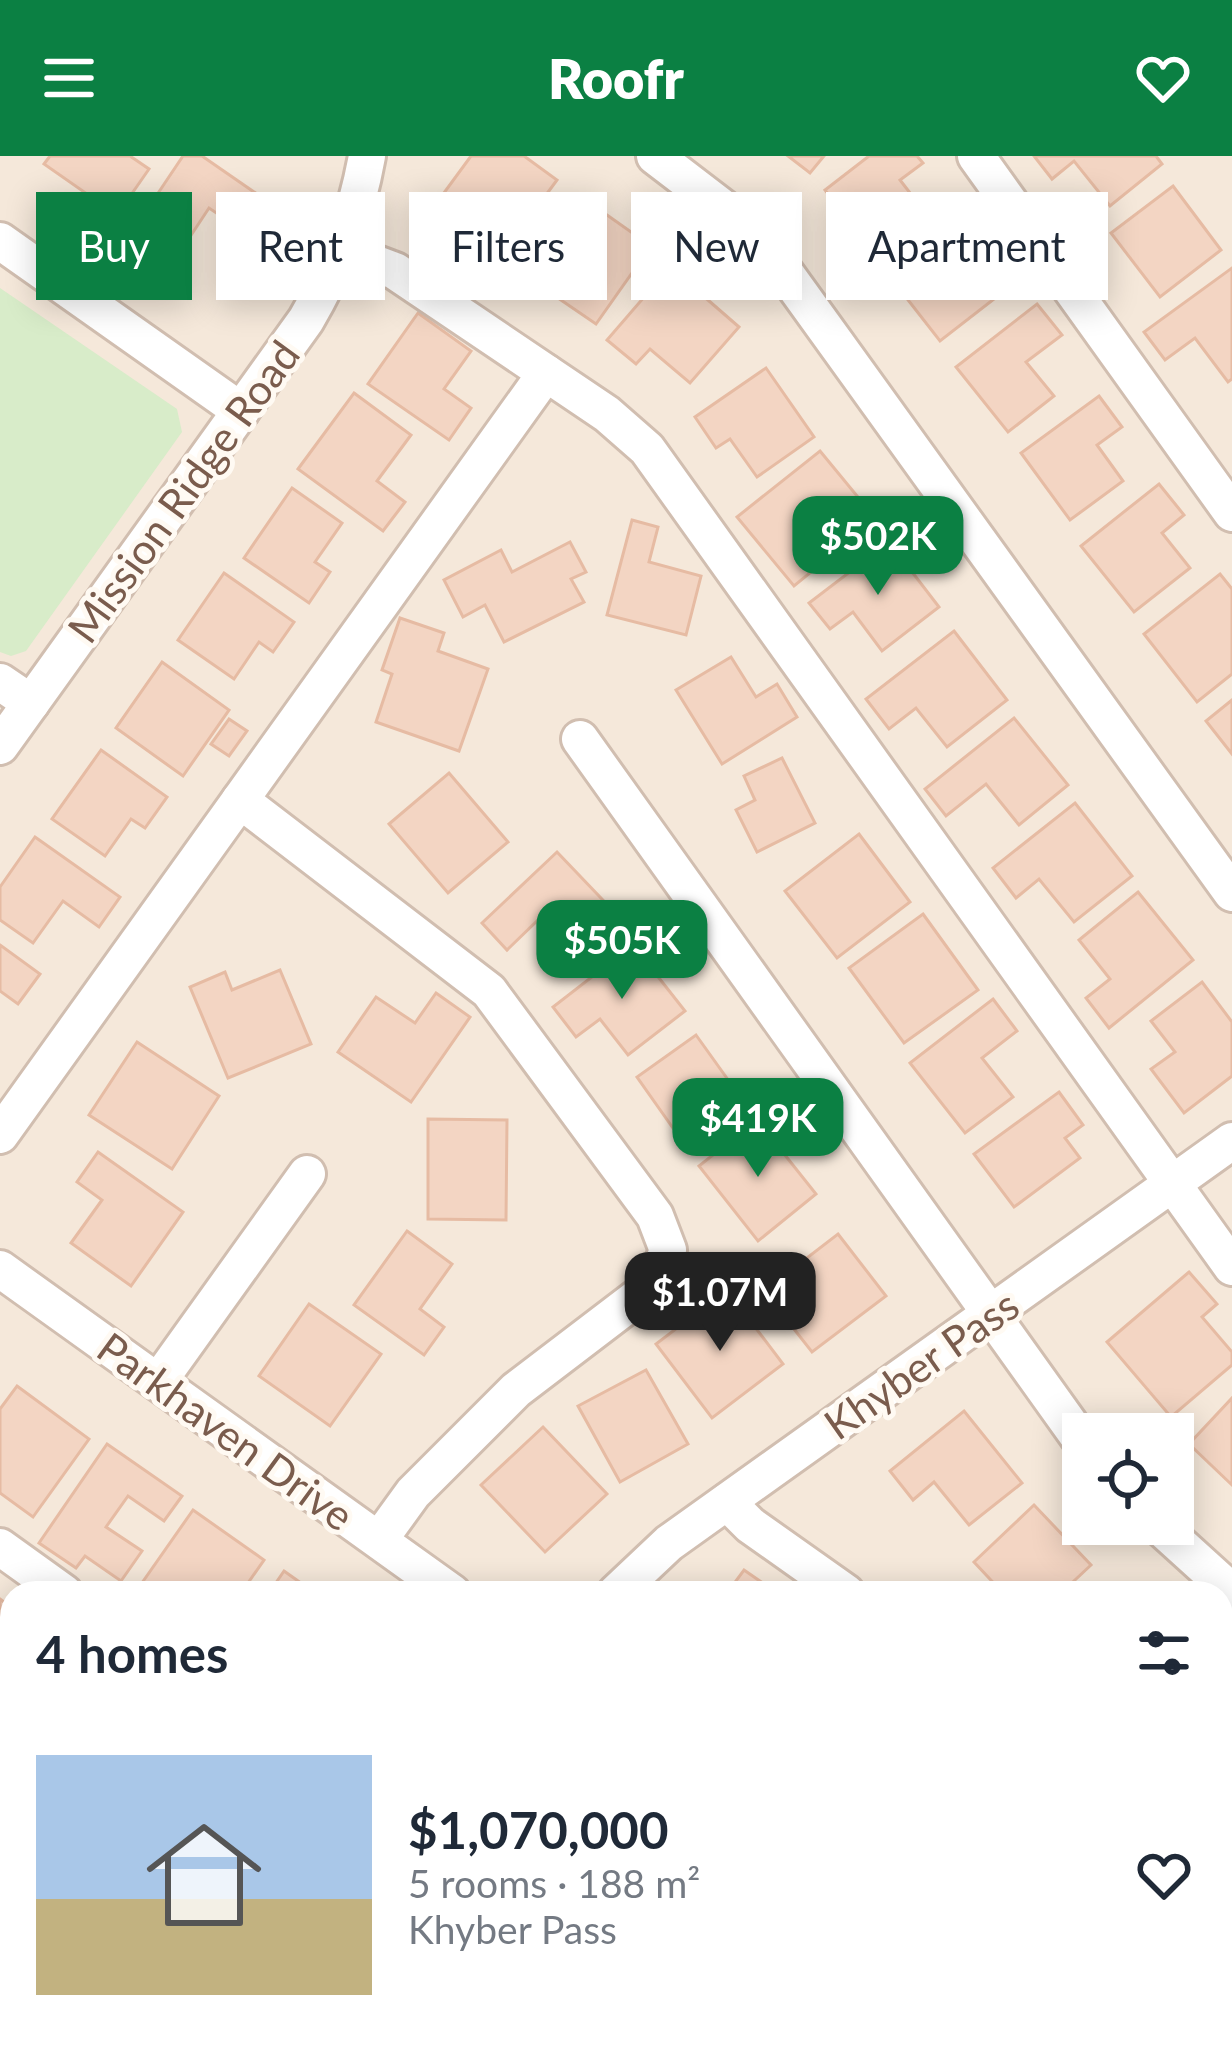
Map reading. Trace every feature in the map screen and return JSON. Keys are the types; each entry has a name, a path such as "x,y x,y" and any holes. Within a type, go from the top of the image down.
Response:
{"street":[{"name":"Mission Ridge Road","path":"361,192 367,156"},
{"path":"655,156 716,200 766,247 1232,893"},
{"path":"976,156 1232,513"},
{"path":"0,241 241,411"},
{"path":"385,268 607,414 647,449 1232,1267"},
{"name":"Mission Ridge Road","path":"0,746 316,300"},
{"path":"0,1135 546,373"},
{"path":"0,682 31,704"},
{"path":"580,739 1062,1414"},
{"path":"240,800 489,991 655,1216 668,1250 655,1284 516,1390 413,1493 379,1540"},
{"name":"Khyber Pass","path":"629,1581 669,1543 1232,1141"},
{"path":"158,1382 307,1174"},
{"name":"Parkhaven Drive","path":"0,1269 435,1581"},
{"path":"727,1502 750,1525 829,1581"},
{"path":"1180,1545 1220,1581"},
{"path":"0,1547 47,1581"}],"shaded area":[{"path":"0,156 1232,156 1232,1581 0,1581"}],"green space":[{"path":"0,288 177,409 182,432 26,651 11,656 0,652"}],"building":[{"path":"50,156 130,156 149,169 133,192 84,192 44,164"},
{"path":"183,156 202,156 254,192 216,192 216,213 209,208 192,234 192,192 159,192"},
{"path":"471,156 524,156 557,180 548,192 445,192"},
{"path":"788,156 824,156 810,173"},
{"path":"869,156 917,156 923,163 900,180 909,192 825,190"},
{"path":"1034,156 1156,156 1162,164 1110,206 1108,192 1099,192 1074,161 1052,179"},
{"path":"1173,186 1221,250 1160,297 1111,233"},
{"path":"607,215 631,232 631,274 596,324 561,300 607,300"},
{"path":"1232,268 1232,379 1228,382 1195,338 1165,360 1144,332"},
{"path":"642,300 708,300 739,327 690,383 650,349 636,364 607,340"},
{"path":"908,300 993,300 940,341"},
{"path":"1037,304 1062,335 1026,362 1054,396 1008,432 956,367"},
{"path":"418,313 471,351 444,389 471,408 449,440 368,384"},
{"path":"766,368 814,437 757,477 730,439 716,448 695,417"},
{"path":"354,393 411,435 377,481 405,502 383,531 298,469"},
{"path":"1099,396 1122,427 1097,445 1123,481 1070,520 1021,453"},
{"path":"820,451 876,519 794,586 737,517"},
{"path":"1159,484 1184,515 1162,533 1190,568 1134,612 1081,546"},
{"path":"292,488 342,523 315,562 330,572 309,603 244,558"},
{"path":"632,520 658,527 649,562 701,576 686,635 607,615"},
{"path":"570,542 586,572 571,579 584,602 504,642 485,605 463,617 444,580 501,550 512,572"},
{"path":"889,542 939,607 882,651 853,612 830,629 809,603"},
{"path":"224,573 294,622 273,652 259,642 234,679 178,640"},
{"path":"1220,574 1232,589 1232,674 1197,702 1144,634"},
{"path":"400,618 444,633 438,651 488,669 459,751 376,722 392,674 382,670"},
{"path":"954,631 1007,700 947,747 916,708 889,729 866,699"},
{"path":"731,657 756,697 777,684 797,717 722,764 676,690"},
{"path":"162,662 229,710 183,776 116,728"},
{"path":"1232,700 1232,754 1206,721"},
{"path":"1014,718 1068,785 1019,825 986,784 946,816 925,789"},
{"path":"229,719 247,731 229,756 211,744"},
{"path":"101,750 167,797 145,828 131,819 105,856 52,819"},
{"path":"782,758 815,823 757,852 736,810 755,800 744,776"},
{"path":"449,773 508,842 448,893 389,824"},
{"path":"1075,803 1132,876 1074,922 1039,879 1016,898 993,868"},
{"path":"859,834 910,902 837,958 785,891"},
{"path":"35,837 120,897 99,927 63,901 33,943 0,920 0,887"},
{"path":"557,852 620,918 575,961 537,921 507,950 482,923"},
{"path":"1138,892 1193,960 1109,1028 1086,998 1110,979 1079,940"},
{"path":"923,914 978,990 904,1043 849,968"},
{"path":"0,945 40,974 18,1004 0,991"},
{"path":"633,945 685,1011 628,1055 600,1019 576,1037 553,1007"},
{"path":"280,970 311,1044 228,1078 190,987 225,972 232,990"},
{"path":"1202,982 1232,1022 1232,1076 1184,1113 1151,1069 1175,1052 1151,1021"},
{"path":"436,993 470,1017 411,1102 338,1052 376,997 415,1023"},
{"path":"993,999 1017,1031 982,1058 1013,1097 965,1133 910,1063"},
{"path":"696,1035 746,1105 687,1148 637,1077"},
{"path":"137,1042 219,1096 172,1169 89,1115"},
{"path":"1059,1092 1083,1125 1065,1138 1080,1158 1014,1207 974,1154"},
{"path":"428,1119 507,1120 506,1220 428,1219"},
{"path":"757,1120 816,1194 758,1241 699,1166"},
{"path":"98,1152 183,1212 131,1286 71,1243 102,1200 77,1182"},
{"path":"407,1231 452,1264 420,1309 444,1327 424,1355 354,1305"},
{"path":"838,1234 886,1296 812,1352 764,1291"},
{"path":"1189,1272 1217,1304 1202,1317 1232,1352 1232,1365 1176,1413 1168,1413 1107,1342"},
{"path":"727,1290 783,1364 712,1418 656,1344"},
{"path":"309,1304 381,1354 330,1426 259,1376"},
{"path":"646,1370 688,1444 620,1482 578,1406"},
{"path":"17,1386 89,1439 33,1517 0,1493 0,1409"},
{"path":"1232,1398 1232,1485 1194,1449 1194,1439"},
{"path":"964,1411 1022,1483 969,1525 934,1482 913,1500 890,1471"},
{"path":"543,1427 607,1494 545,1552 481,1485"},
{"path":"107,1444 182,1496 164,1521 128,1496 106,1527 142,1551 121,1581 85,1556 76,1568 39,1543"},
{"path":"1034,1505 1062,1534 1062,1545 1072,1545 1091,1565 1074,1581 992,1581 974,1562"},
{"path":"193,1510 264,1560 249,1581 143,1581"},
{"path":"744,1570 760,1581 736,1581"},
{"path":"284,1571 298,1581 277,1581"}]}
